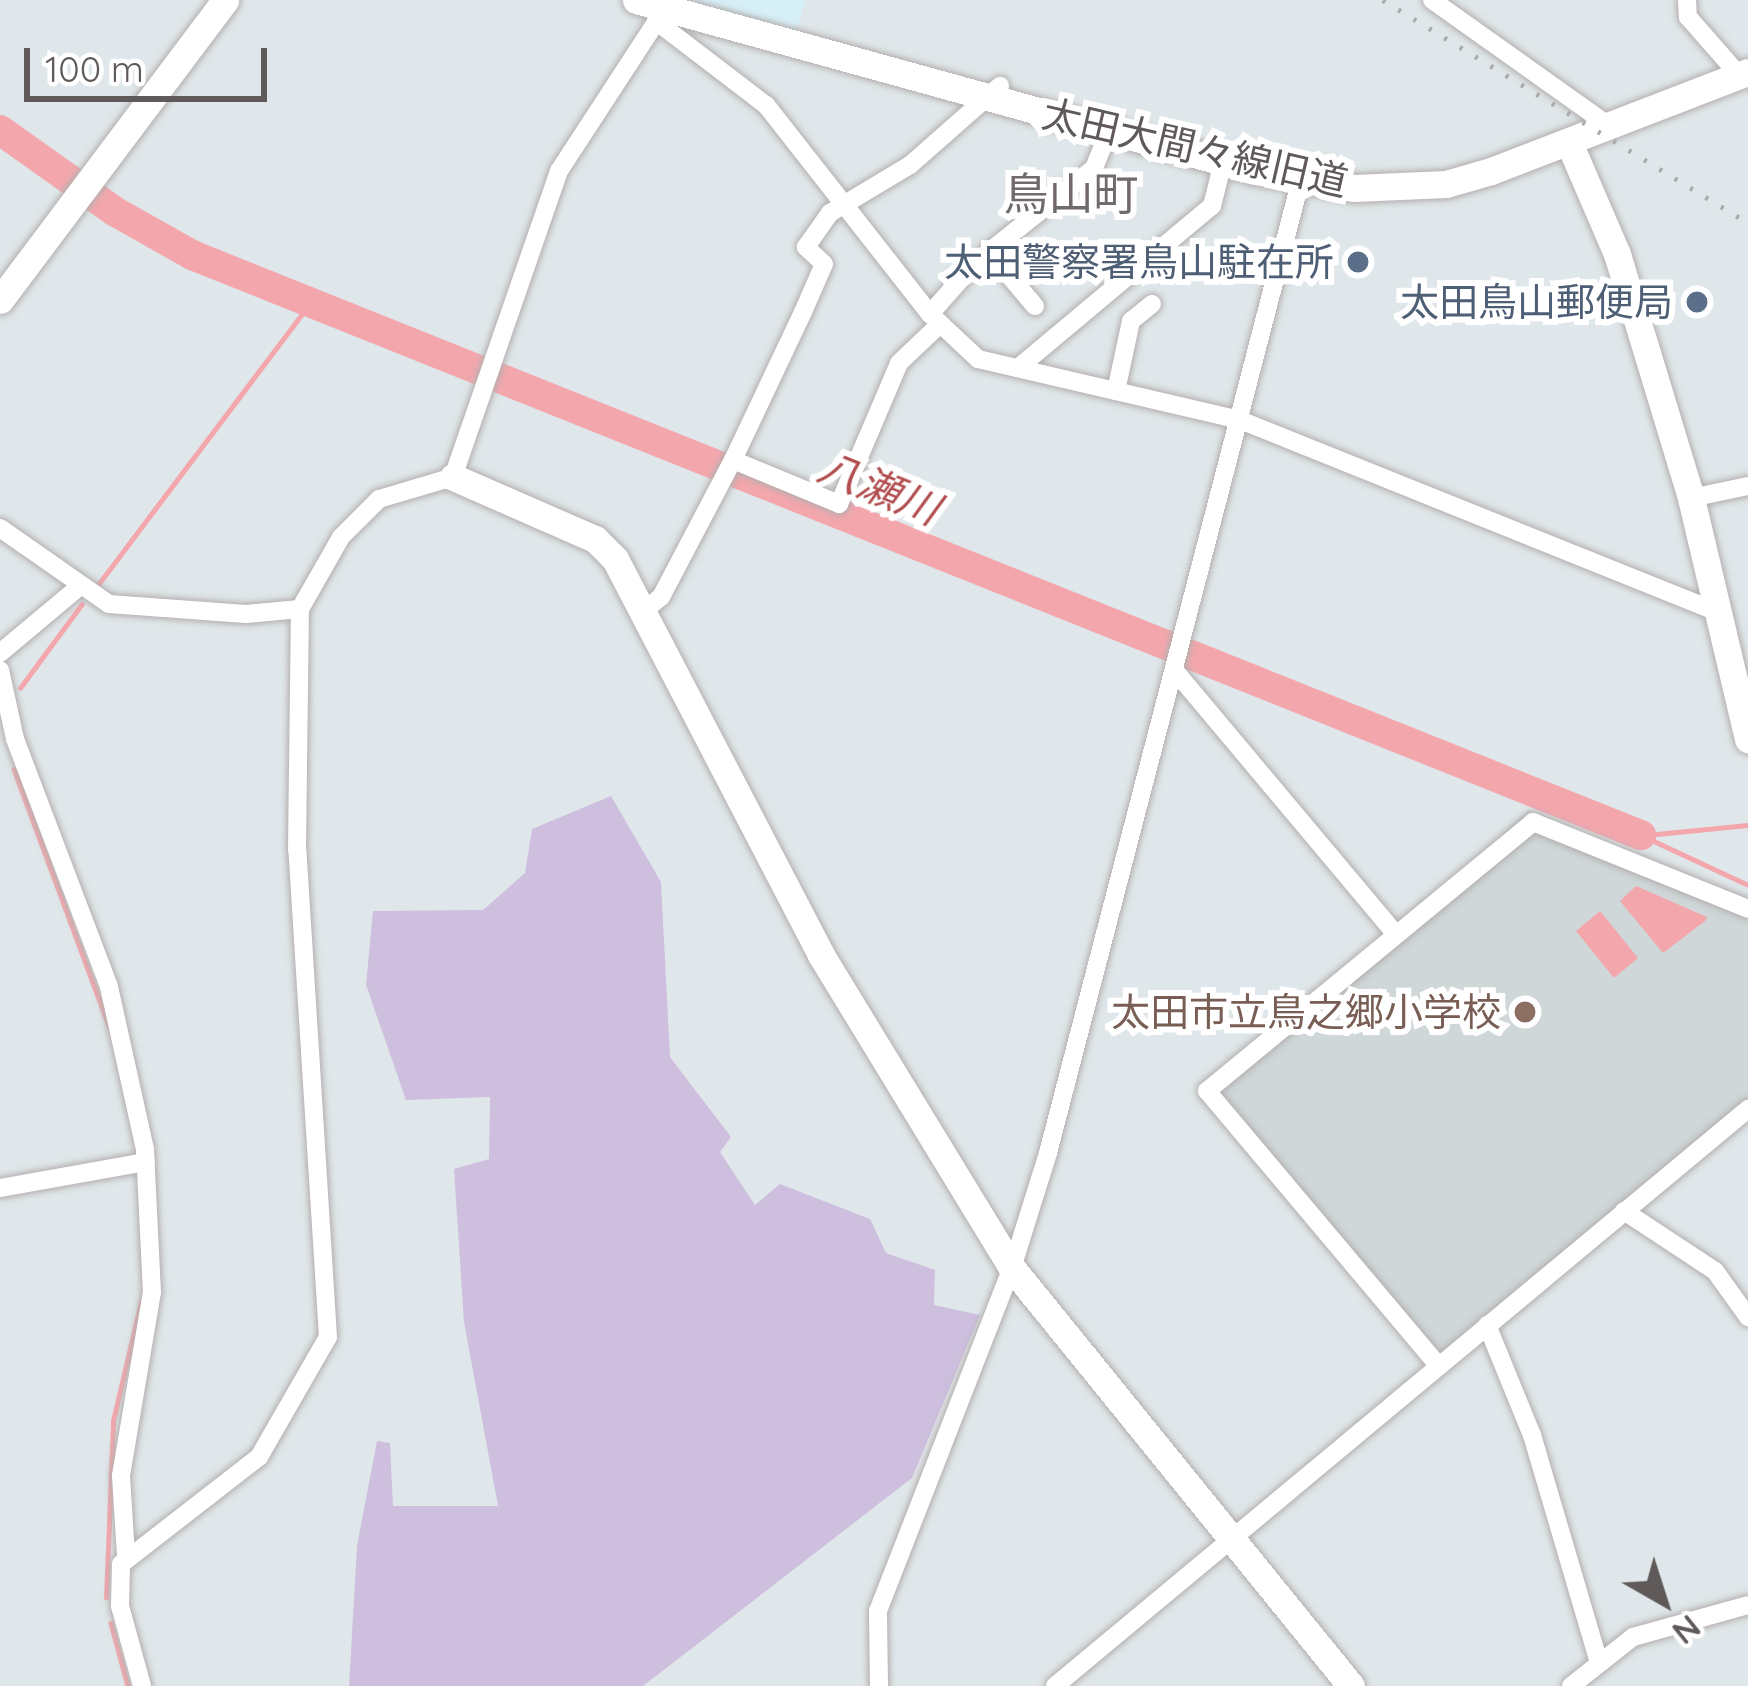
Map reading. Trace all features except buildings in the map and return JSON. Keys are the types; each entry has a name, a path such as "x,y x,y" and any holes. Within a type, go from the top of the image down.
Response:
{"street":[{"path":"0,300 225,0"},
{"name":"太田大間々線旧道","path":"636,0 994,92 1223,162 1354,188 1446,184 1570,146 1743,73"},
{"path":"1432,0 1612,128"},
{"path":"1687,0 1688,17 1743,73"},
{"path":"453,477 559,171 666,10 766,105 935,319 978,359 1240,420 1720,613"},
{"path":"646,609 661,597 730,467 824,264 806,247 844,202 910,166 994,92"},
{"path":"730,467 839,504 899,363 989,252 1094,168 1108,130"},
{"path":"1570,146 1617,254 1691,498 1720,613 1740,665 1748,739"},
{"path":"1018,368 1212,206 1223,162"},
{"path":"879,1686 873,1639 891,1570 1012,1268 1301,179"},
{"path":"989,252 1034,306"},
{"path":"1116,391 1132,321 1152,304"},
{"path":"127,1556 260,1457 328,1337 297,850 300,609 341,537 379,499 403,485 453,477 595,539 646,609 715,763 821,955 1012,1268 1351,1686"},
{"path":"1691,498 1748,487"},
{"path":"0,528 79,587 125,605 246,614 300,609"},
{"path":"0,653 79,587"},
{"path":"1175,666 1396,934"},
{"path":"0,670 15,739 109,987 146,1162 152,1292 121,1476 127,1556 120,1606 142,1686"},
{"path":"1437,1364 1207,1090 1533,822 1748,909"},
{"path":"1054,1686 1748,1108"},
{"path":"0,1188 146,1162"},
{"path":"1624,1211 1714,1271 1748,1317"},
{"path":"1487,1324 1532,1436 1598,1659"},
{"path":"1570,1686 1598,1659 1647,1631 1748,1605"}],"shaded area":[{"path":"690,0 806,0 794,36 689,1"},
{"path":"611,796 661,882 670,1057 731,1137 720,1152 755,1205 780,1184 870,1219 886,1253 935,1270 934,1305 980,1315 912,1478 643,1686 349,1686 357,1546 377,1441 390,1443 393,1506 498,1506 464,1322 454,1169 489,1159 490,1097 406,1100 366,985 373,911 483,910 525,873 532,829"},
{"name":"太田市立鳥之郷小学校","path":"1529,809 1748,909 1748,1109 1437,1364 1207,1091 1396,934"},
{"path":"1636,886 1707,917 1663,953 1620,901"},
{"path":"1600,911 1638,958 1614,978 1576,931"}],"waterway":[{"name":"八瀬川","path":"0,130 114,211 192,255 1641,835"},
{"path":"97,586 311,302"},
{"path":"20,688 82,604"},
{"path":"14,769 109,1026"},
{"path":"1646,835 1748,825"},
{"name":"八瀬川","path":"1641,835 1748,885"},
{"path":"106,1598 113,1421 141,1302"},
{"path":"111,1623 128,1686"}],"railway":[{"path":"1383,0 1748,223"}],"place":[{"name":"太田警察署鳥山駐在所","path":"1358,262"},
{"name":"太田鳥山郵便局","path":"1697,302"},
{"name":"太田市立鳥之郷小学校","path":"1525,1012"}],"district":[{"name":"鳥山町","path":"1071,194"}]}
